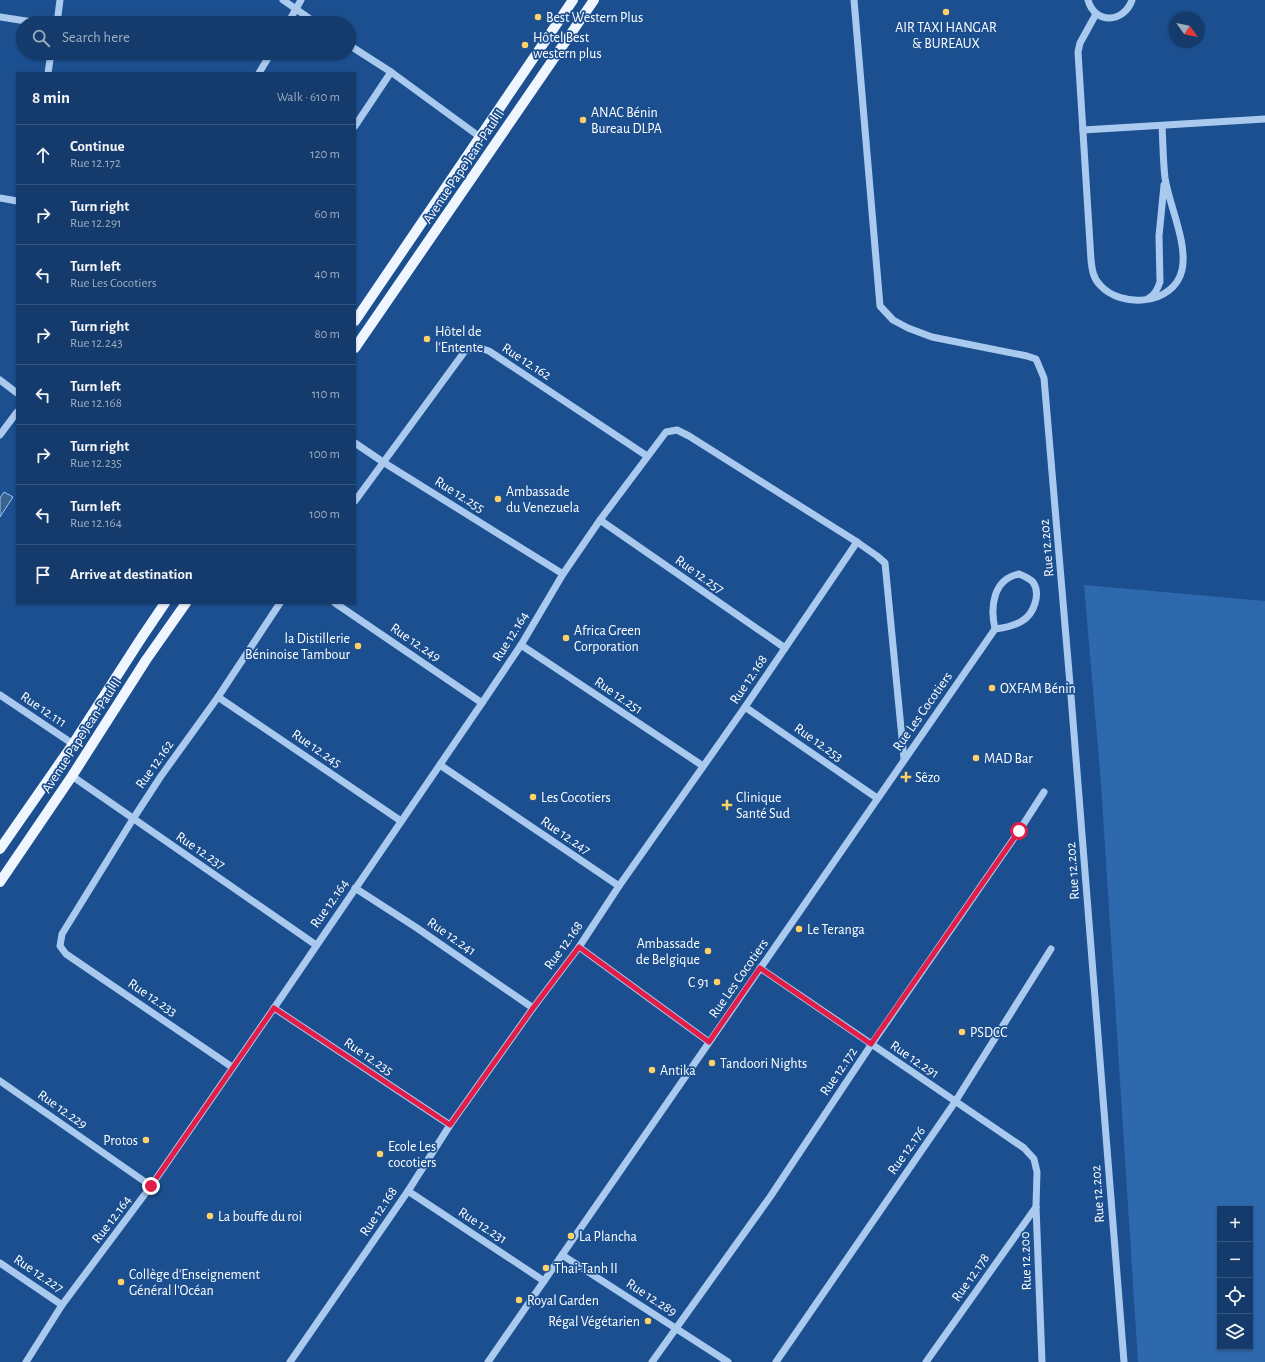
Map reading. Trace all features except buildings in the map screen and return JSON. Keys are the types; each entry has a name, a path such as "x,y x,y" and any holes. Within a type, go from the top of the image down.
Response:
{"main road":[{"name":"Avenue Pape Jean-Paul II","path":"356,320 573,0"},
{"name":"Avenue Pape Jean-Paul II","path":"356,347 594,0"},
{"name":"Avenue Pape Jean-Paul II","path":"0,849 165,604"},
{"name":"Avenue Pape Jean-Paul II","path":"0,882 72,776 146,660 185,604"}],"street":[{"path":"58,16 60,0"},
{"path":"283,0 306,16"},
{"path":"292,16 301,0"},
{"name":"Rue 12.202","path":"854,0 880,306 893,320 908,328 932,337 1036,359 1044,378 1072,696 1124,1362"},
{"path":"1088,0 1091,8 1096,14 1111,18 1119,16 1125,12 1130,6 1132,0"},
{"path":"1096,14 1080,43 1078,52 1091,260 1093,273 1098,284 1108,293 1119,298 1145,300 1157,297 1168,291 1177,282 1182,270 1183,258 1180,236 1165,177"},
{"path":"0,17 16,19"},
{"path":"356,50 391,72 480,137"},
{"path":"48,72 50,60"},
{"path":"260,72 267,60"},
{"path":"356,124 391,72"},
{"path":"1083,130 1265,119"},
{"path":"1145,300 1152,296 1158,289 1160,282 1159,236 1165,177 1162,126"},
{"path":"0,198 16,201"},
{"name":"Rue 12.162","path":"356,500 465,350 477,347 489,351 647,456"},
{"path":"0,380 16,392"},
{"path":"0,435 16,413"},
{"name":"Rue 12.164","path":"26,1362 62,1306 151,1186 440,765 521,645 563,574 600,520 666,432 678,430 689,436 857,542 885,563 904,759"},
{"name":"Rue 12.255","path":"356,444 563,574"},
{"name":"Rue 12.257","path":"600,520 785,648"},
{"name":"Rue 12.168","path":"290,1362 408,1191 450,1125 533,1008 579,947 619,886 746,707 857,542"},
{"path":"1019,574 1027,577 1033,583 1036,591 1036,602 1031,614 1022,622 1008,627 995,629 992,615 995,595 1002,584 1013,576 1019,574"},
{"name":"Rue 12.162","path":"60,946 62,934 133,818 218,697 279,604"},
{"name":"Rue 12.249","path":"336,604 482,703"},
{"name":"Rue Les Cocotiers","path":"488,1362 995,629"},
{"name":"Rue 12.251","path":"521,645 703,766"},
{"name":"Rue 12.111","path":"0,695 72,744"},
{"name":"Rue 12.245","path":"218,697 401,821"},
{"name":"Rue 12.253","path":"746,707 878,798"},
{"name":"Rue 12.247","path":"440,765 619,886"},
{"name":"Rue 12.237","path":"72,776 316,944"},
{"name":"Rue 12.172","path":"652,1362 770,1197 871,1044 1019,831 1044,792"},
{"name":"Rue 12.241","path":"355,888 417,928 533,1008"},
{"name":"Rue 12.233","path":"60,946 66,954 232,1067"},
{"path":"579,947 709,1042"},
{"name":"Rue 12.176","path":"776,1362 955,1102 1051,949"},
{"name":"Rue 12.291","path":"760,968 1024,1148 1034,1159"},
{"name":"Rue 12.235","path":"274,1008 450,1125"},
{"name":"Rue 12.229","path":"0,1081 151,1186"},
{"name":"Rue 12.200","path":"1034,1159 1037,1172 1036,1206 1042,1362"},
{"name":"Rue 12.231","path":"408,1191 544,1281"},
{"name":"Rue 12.178","path":"926,1362 1036,1206"},
{"name":"Rue 12.289","path":"562,1255 728,1362"},
{"name":"Rue 12.227","path":"0,1263 62,1306"}],"shaded area":[{"path":"4,492 13,497 0,517 0,498"},
{"path":"1084,585 1265,601 1265,1362 1138,1362 1101,784"}],"place":[{"name":"AIR TAXI HANGAR & BUREAUX","path":"946,12"},
{"name":"Best Western Plus","path":"538,17"},
{"name":"Hôtel Best western plus","path":"525,45"},
{"name":"ANAC Bénin Bureau DLPA","path":"583,120"},
{"name":"Hôtel de l'Entente","path":"427,339"},
{"name":"Ambassade du Venezuela","path":"498,499"},
{"name":"Africa Green Corporation","path":"566,638"},
{"name":"la Distillerie Béninoise Tambour","path":"358,646"},
{"name":"OXFAM Bénin","path":"992,688"},
{"name":"MAD Bar","path":"976,758"},
{"name":"Sêzo","path":"906,777"},
{"name":"Les Cocotiers","path":"533,797"},
{"name":"Clinique Santé Sud","path":"727,805"},
{"name":"Le Teranga","path":"799,929"},
{"name":"Ambassade de Belgique","path":"708,951"},
{"name":"C 91","path":"717,982"},
{"name":"PSDCC","path":"962,1032"},
{"name":"Tandoori Nights","path":"712,1063"},
{"name":"Antika","path":"652,1070"},
{"name":"Protos","path":"146,1140"},
{"name":"Ecole Les cocotiers","path":"380,1154"},
{"name":"La bouffe du roi","path":"210,1216"},
{"name":"La Plancha","path":"571,1236"},
{"name":"Thai-Tanh II","path":"546,1268"},
{"name":"Collège d'Enseignement Général l'Océan","path":"121,1282"},
{"name":"Royal Garden","path":"519,1300"},
{"name":"Régal Végétarien","path":"648,1321"}],"route":[{"path":"151,1186 274,1008 450,1125 533,1008 579,947 709,1042 760,968 871,1044 1019,831"}]}
